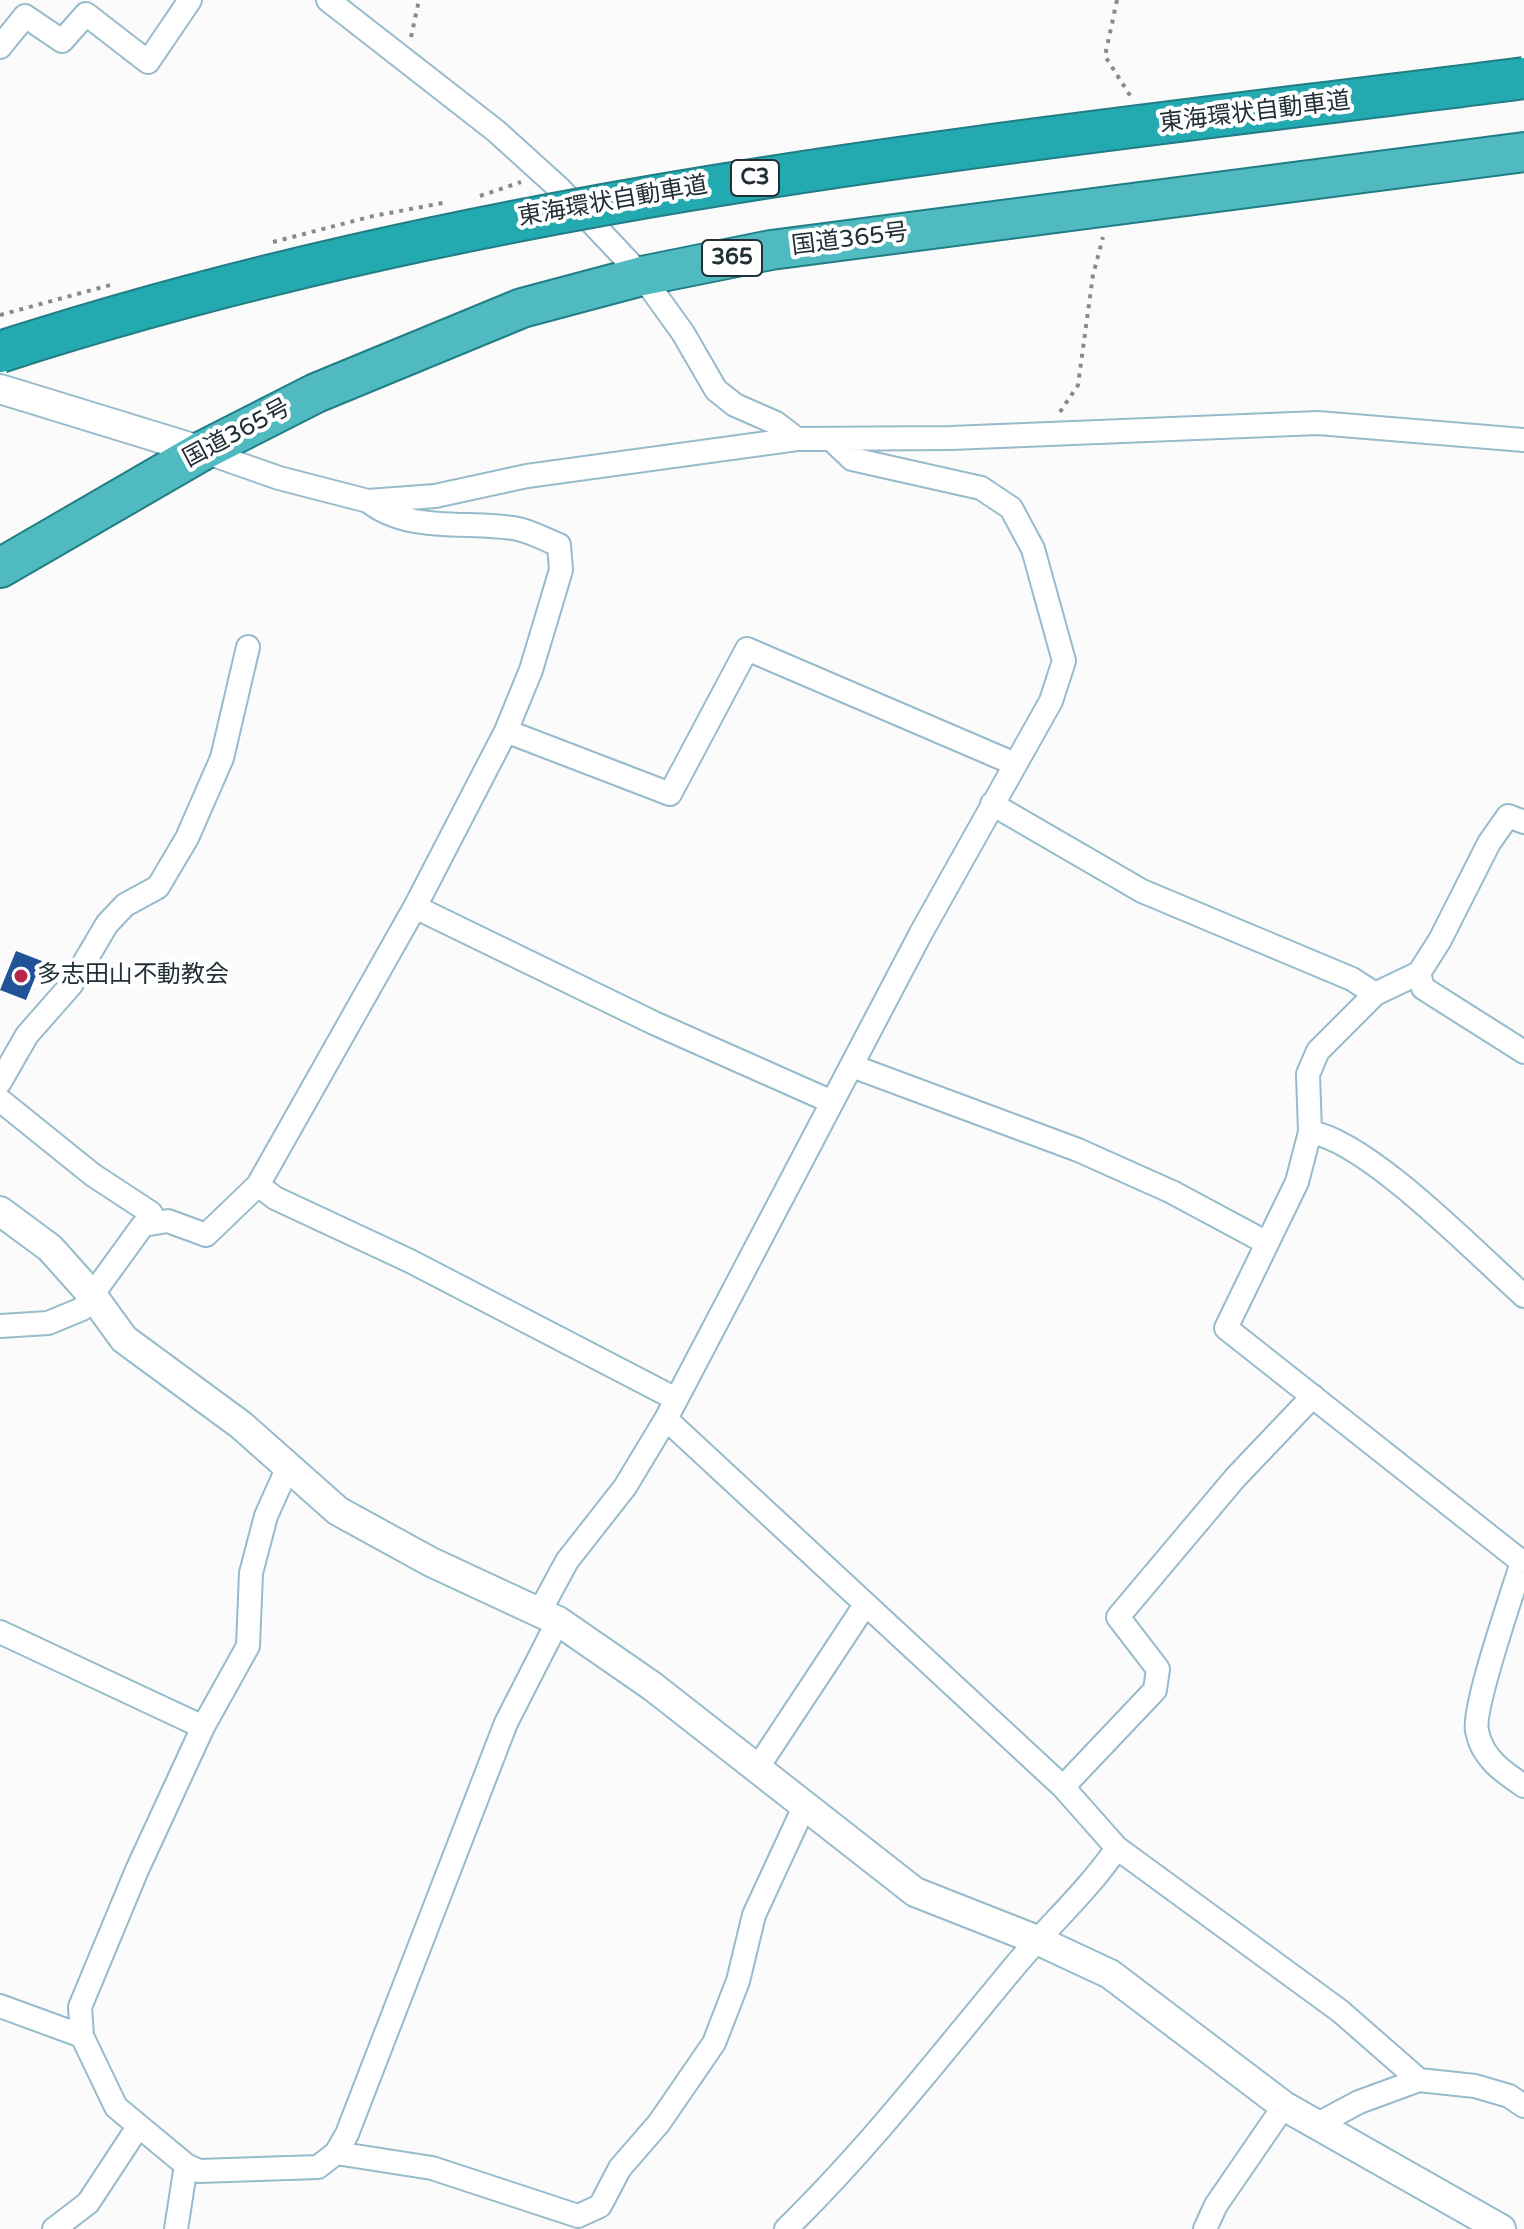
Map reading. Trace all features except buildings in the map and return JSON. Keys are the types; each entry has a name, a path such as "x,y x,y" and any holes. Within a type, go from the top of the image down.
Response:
{"highway":[{"name":"東海環状自動車道","path":"0,352 180,296 328,259 620,199 820,168 1524,78"},
{"name":"国道365号","path":"0,568 202,451 316,393 522,308 642,276 771,250 1524,152"}],"street":[{"path":"0,47 25,16 62,41 86,14 148,62 190,0"},
{"path":"328,0 496,131 560,189 642,276 683,333 716,390 735,405 776,423 797,439"},
{"path":"0,389 279,478 368,501 435,496 527,476 797,439 1318,423 1524,440"},
{"path":"287,1469 266,1516 251,1573 248,1646 203,1727 137,1870 80,2007 82,2036 116,2107 186,2165 199,2171 245,2172 318,2167 336,2153 347,2134 549,1616 567,1561 625,1487 671,1409 832,1102 992,804 1051,701 1064,661 1033,549 1011,508 981,488 852,459 832,440"},
{"path":"0,1326 48,1323 82,1309 143,1225 168,1221 206,1235 258,1185 415,907 506,731 531,670 561,570 559,545 520,530 422,522 384,514 368,501"},
{"path":"0,1082 27,1035 71,985 107,924 125,905 158,887 187,838 222,758 248,647"},
{"path":"506,731 670,794 747,649 1015,764"},
{"path":"992,804 1142,891 1352,979 1375,994"},
{"path":"1524,822 1508,816 1489,843 1440,940 1419,973 1375,994 1318,1051 1308,1074 1310,1132 1297,1182 1226,1328 1523,1561 1485,1686 1476,1730 1494,1766 1524,1786"},
{"path":"415,907 654,1023 832,1102"},
{"path":"1419,973 1423,988 1524,1052"},
{"path":"852,1066 1078,1150 1172,1192 1267,1243"},
{"path":"0,1100 93,1175 151,1213 154,1223"},
{"path":"1310,1132 1329,1135 1389,1177 1524,1296"},
{"path":"258,1185 275,1198 410,1261 671,1409 865,1605 1063,1787 1117,1848 1340,2011 1419,2080"},
{"path":"0,1211 50,1248 92,1295 124,1339 241,1425 287,1469 338,1511 484,1589 549,1616 652,1686 915,1892 1037,1940 1110,1974 1284,2106 1501,2229"},
{"path":"1063,1787 1155,1690 1158,1669 1118,1617 1235,1478 1313,1396"},
{"path":"758,1767 865,1605"},
{"path":"0,1632 203,1727"},
{"path":"336,2153 432,2168 578,2216 600,2206 620,2168 659,2123 714,2043 738,1981 754,1915 804,1807"},
{"path":"786,2229 868,2142 1037,1940 1090,1887 1117,1848"},
{"path":"0,2006 82,2036"},
{"path":"1316,2125 1359,2102 1419,2080 1475,2086 1509,2096 1524,2106"},
{"path":"1205,2229 1216,2205 1284,2106"},
{"path":"54,2229 88,2203 138,2127"},
{"path":"176,2229 186,2165"}],"path":[{"path":"405,63 419,0"},
{"path":"1117,0 1105,56 1135,103"},
{"path":"1058,414 1078,385 1093,275 1105,230"}],"place":[{"name":"多志田山不動教会","path":"21,976"}]}
